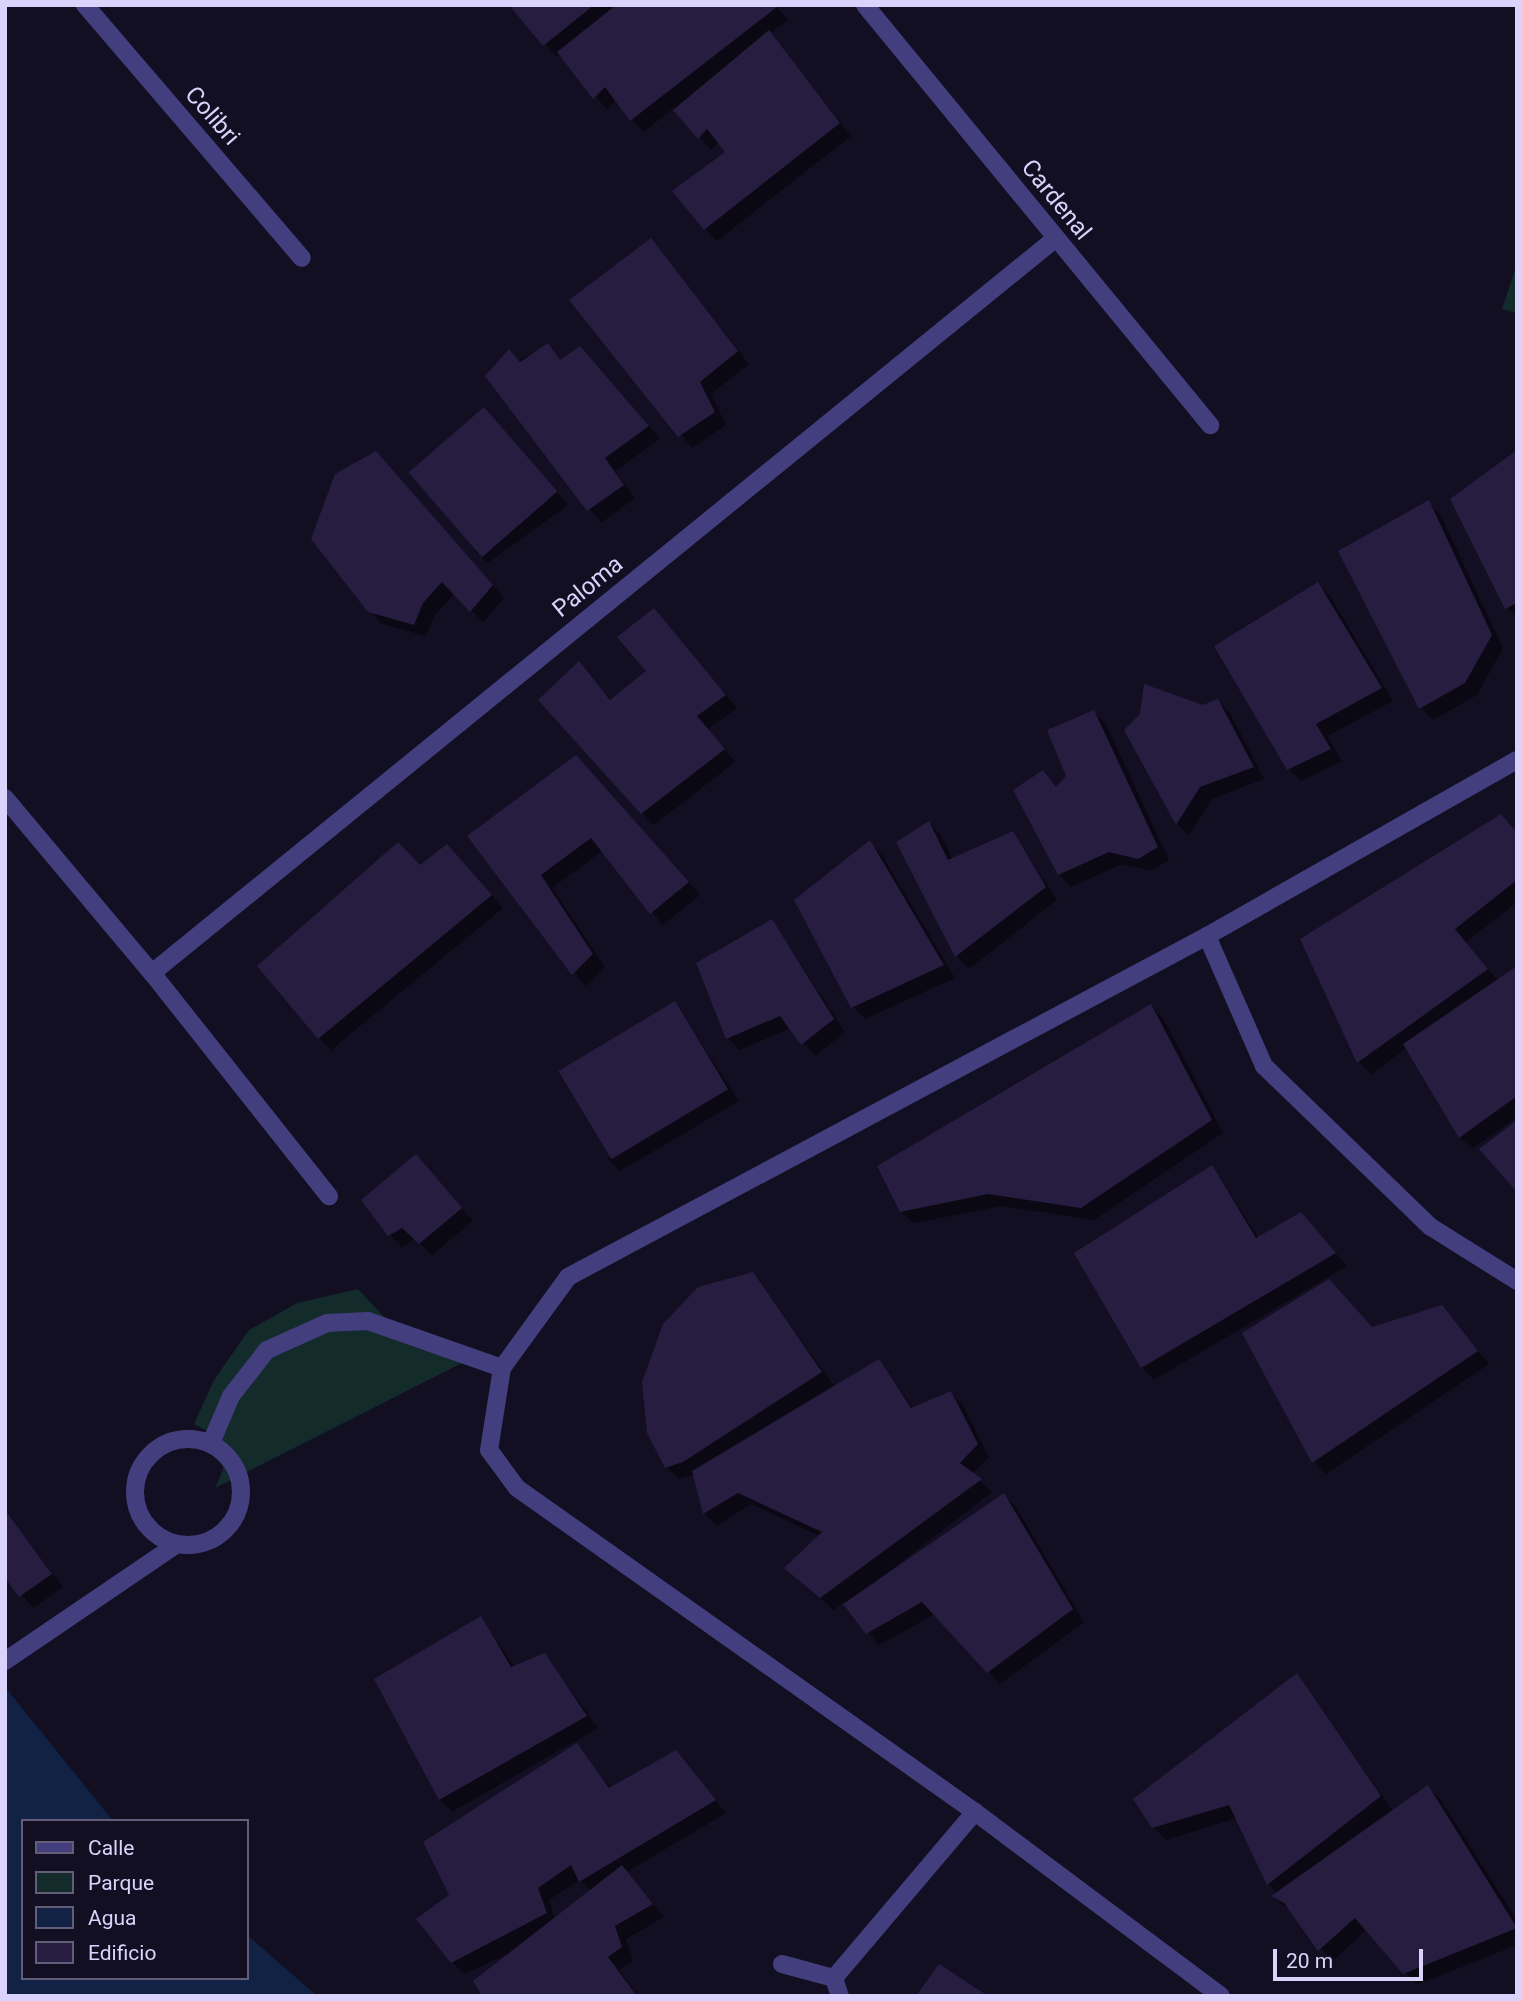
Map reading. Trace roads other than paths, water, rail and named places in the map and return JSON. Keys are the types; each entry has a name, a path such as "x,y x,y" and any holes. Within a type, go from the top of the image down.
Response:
{"street":[{"name":"Colibri","path":"85,5 302,258"},
{"name":"Cardenal","path":"865,5 1210,425"},
{"name":"Paloma","path":"152,973 1055,239"},
{"path":"1221,1996 975,1812 517,1488 489,1450 502,1368 568,1277 1207,936 1517,760"},
{"path":"5,799 152,973 329,1196"},
{"path":"1207,936 1264,1066 1431,1227 1517,1281"},
{"path":"211,1443 231,1396 267,1350 327,1323 368,1321 502,1368"},
{"path":"189,1438 211,1443 231,1459 237,1471 242,1483 240,1509 226,1531 203,1544 176,1545 155,1535 142,1518 135,1497 138,1475 149,1455 167,1442 189,1438"},
{"path":"5,1661 176,1545"},
{"path":"782,1964 837,1987 975,1812"}],"water":[{"path":"5,1687 111,1819 21,1819 21,1980 248,1980 248,1936 317,1996 5,1996"}]}
